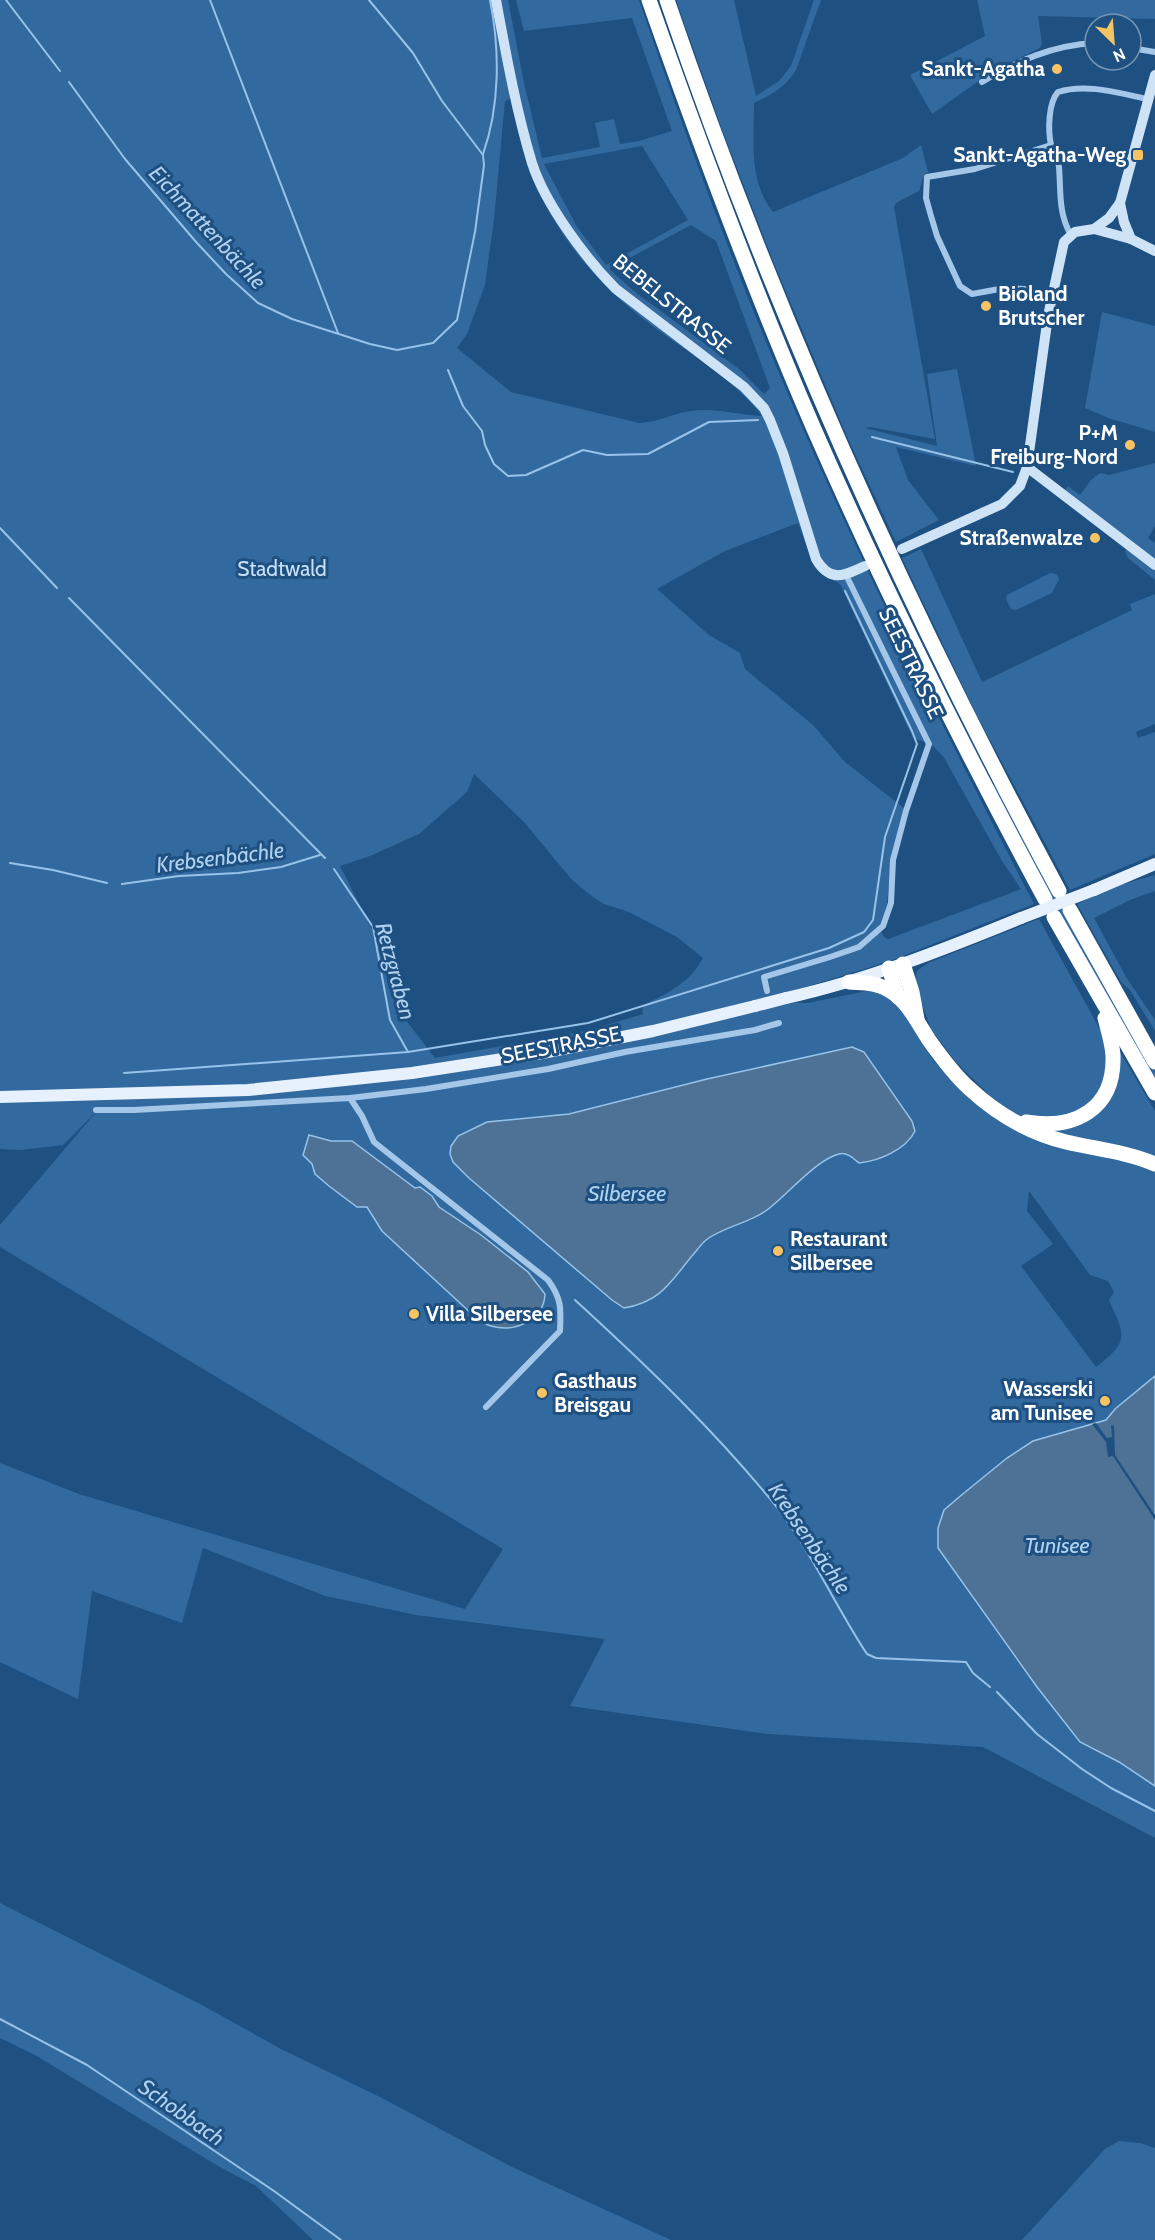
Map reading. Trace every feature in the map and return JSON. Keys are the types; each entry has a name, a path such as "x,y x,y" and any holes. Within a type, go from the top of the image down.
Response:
{"highway":[{"path":"649,0 720,195 813,427 938,696 1045,898"},
{"path":"667,0 735,190 775,292 851,471 951,685 1059,891"},
{"path":"1070,910 1155,1062"},
{"path":"1054,917 1155,1093"},
{"path":"896,966 898,997"},
{"path":"896,966 912,992 917,1019"},
{"path":"849,982 886,988 898,997 917,1019 957,1076 983,1100 1014,1120 1040,1135 1129,1155 1155,1164"},
{"path":"1014,1120 1059,1125 1081,1117 1097,1104 1109,1083 1113,1053 1098,996"},
{"path":"1118,996 1155,1037"}],"main road":[{"path":"0,1097 248,1090 412,1073 542,1053 653,1031 849,982 1022,918 1155,864"}],"street":[{"name":"BEBELSTRASSE","path":"496,0 532,163 550,200 600,274 756,398 773,426 816,559 828,574 846,575"},
{"path":"982,82 1016,62 1045,51 1083,45"},
{"path":"1094,229 1109,218 1120,203 1155,75"},
{"path":"1071,235 1063,221 1059,164 1051,145 1052,98 1058,92 1066,89 1091,89 1147,99"},
{"path":"1051,145 975,169 927,177 926,198 937,236 960,286 966,291 972,294 1005,288 1024,289 1052,295"},
{"path":"1120,203 1131,239"},
{"path":"902,549 994,508 1012,495 1023,480 1027,467 1052,295 1061,252 1071,235 1081,230 1094,229 1131,239 1155,251"},
{"path":"1027,467 1155,565"},
{"path":"1023,480 1041,479"},
{"path":"846,575 865,566"},
{"name":"SEESTRASSE","path":"768,991 764,977 859,947 883,926 891,903 893,860 906,811 929,744 846,575"},
{"name":"SEESTRASSE","path":"96,1110 350,1098 426,1089 548,1069 625,1052 755,1030 779,1023"},
{"path":"350,1098 362,1116 374,1142 548,1280 557,1292 561,1305 560,1331 486,1407"}],"green space":[{"name":"Stadtwald","path":"0,0 508,0 524,83 542,158 600,147 595,123 614,119 620,144 672,131 632,18 524,31 516,0 639,0 711,201 790,399 907,654 1034,904 890,961 753,1001 808,1003 876,989 896,1001 933,1060 949,1078 990,1113 1155,1168 1155,1376 1115,1409 1106,1420 1057,1434 1007,1458 944,1509 938,1528 938,1548 1037,1687 1080,1742 1119,1762 1155,1786 1155,1838 983,1747 768,1734 570,1706 605,1639 416,1615 325,1596 203,1548 182,1623 92,1591 78,1699 0,1662 0,1463 79,1494 465,1609 503,1549 0,1247 0,1225 97,1111 63,1145 21,1150 0,1149","holes":["511,98 530,171 544,202 568,242 598,278 632,310 724,378 762,416 699,410 639,423 511,392 457,348 467,334 485,285 494,219 505,101","642,146 688,220 606,265 577,227 544,164","691,225 716,241 770,388 764,394 739,369 635,292 609,269","798,523 815,568 840,584 913,738 931,744 943,756 1002,861 1021,889 888,939 884,937 879,927 887,904 891,861 904,808 845,762 813,725 745,669 740,653 709,635 657,589 725,551","474,774 524,822 572,880 593,897 604,904 629,912 677,937 703,958 698,967 684,981 642,1006 643,1014 590,1030 435,1058 408,1023 388,985 382,949 340,866 370,856 419,834 467,792","852,1047 864,1052 912,1121 915,1131 910,1141 871,1161 841,1153 830,1157 767,1210 752,1220 721,1231 705,1241 669,1285 624,1308 469,1178 487,1122 569,1114 707,1079","1029,1191 1090,1275 1108,1281 1114,1292 1109,1300 1121,1330 1121,1337 1115,1351 1096,1367 1021,1266 1053,1244 1027,1211"]},
{"path":"676,0 734,0 756,96 779,81 791,66 814,0 821,0 796,70 778,90 754,103 753,146 756,173 759,187 773,212 903,158 921,145 928,172 923,178 919,191 896,203 894,207 935,439 865,428 937,446 927,374 957,369 976,466 896,447 908,480 939,520 896,542 848,439 775,266 721,127"},
{"path":"977,0 1155,0 1155,19 1143,19 1143,12 1083,12 1083,17 1038,16 1042,43 1040,48 996,69 932,114 910,75 985,36"},
{"path":"1102,312 1155,326 1155,432 1108,418 1085,408"},
{"path":"1155,463 1155,526 1148,538 1155,543 1155,580 1128,558 1125,551 1129,545 1065,490 1068,486 1080,495 1091,480 1100,473 1109,475"},
{"path":"921,549 982,682 1132,610 1130,604 1155,594 1155,724 1136,732 1138,738 1155,732 1155,854 1070,890 975,712 902,558"},
{"path":"1050,573 1056,574 1059,579 1052,593 1016,610 1011,609 1006,599 1007,595"},
{"path":"995,784 1052,891 1155,1072 1155,1081 1076,944 991,786"},
{"path":"1155,875 1155,891 1130,900 1094,918 1126,977 1155,1020 1155,1031 1130,990 1121,982 1077,904 1113,887"},
{"path":"1039,919 1107,1042 1107,1078 1089,1106 1064,1119 1022,1117 992,1098 954,1060 931,1029 914,983 917,971 928,963"},
{"path":"1120,1052 1155,1111 1155,1160 1050,1133 1049,1129 1086,1118"},
{"path":"0,1903 202,2005 281,2049 380,2097 512,2167 671,2240 313,2240 256,2186 218,2166 35,2055 0,2038"},
{"path":"1119,2141 1140,2143 1155,2148 1155,2240 1022,2240 1105,2149"}],"water":[{"name":"Silbersee","path":"852,1047 864,1052 912,1121 915,1131 911,1138 898,1149 874,1160 859,1163 845,1154 830,1157 760,1215 720,1231 706,1240 663,1290 647,1301 636,1305 624,1308 612,1300 469,1178 453,1162 450,1154 451,1146 458,1136 487,1122 569,1114 707,1079"},
{"path":"309,1135 331,1141 352,1141 415,1188 420,1187 432,1196 439,1207 481,1235 528,1272 545,1294 540,1311 527,1322 509,1328 489,1325 474,1316 382,1231 367,1207 357,1207 315,1174 312,1164 303,1155"},
{"name":"Tunisee","path":"1155,1376 1155,1786 1119,1762 1080,1742 1037,1687 938,1548 938,1528 944,1510 1007,1458 1033,1441 1106,1420 1115,1409"}],"pier":[{"path":"1096,1423 1107,1438 1112,1437 1111,1425 1114,1426 1115,1455 1155,1515 1155,1520 1113,1456 1108,1457 1106,1442 1092,1424"}],"waterway":[{"name":"Eichmattenbächle","path":"6,0 60,71"},
{"path":"210,0 338,333"},
{"name":"Eichmattenbächle","path":"69,82 125,159 197,243 258,303 292,319 370,344 397,350 433,343 457,320 475,232 484,165 483,155 442,101 413,53 369,0"},
{"path":"483,154 493,117 497,78 496,38 490,0"},
{"name":"Eichmattenbächle","path":"448,370 463,406 482,431 485,445 494,464 508,476 526,475 583,450 607,455 648,454 709,422 758,420"},
{"name":"Eichmattenbächle","path":"872,437 1013,472"},
{"path":"0,528 57,588"},
{"path":"124,1073 408,1052 588,1023 829,948 864,932 873,920 885,837 917,744 845,591"},
{"path":"69,598 325,858"},
{"name":"Krebsenbächle","path":"122,884 179,876 238,873 281,867 320,855"},
{"name":"Krebsenbächle","path":"10,863 53,870 107,883"},
{"name":"Retzgraben","path":"334,869 373,927 390,1020 408,1052"},
{"name":"Krebsenbächle","path":"575,1300 679,1399 753,1478 789,1523 867,1654 876,1658 966,1662 973,1673 990,1687"},
{"name":"Krebsenbächle","path":"997,1692 1037,1734 1082,1769 1111,1788 1155,1811"},
{"name":"Schobbach","path":"0,2019 87,2065 274,2191 341,2240"}],"place":[{"name":"Sankt-Agatha","path":"1057,69"},
{"name":"Sankt-Agatha-Weg","path":"1138,155"},
{"name":"Bioland Brutscher","path":"986,306"},
{"name":"P+M Freiburg-Nord","path":"1130,445"},
{"name":"Straßenwalze","path":"1095,538"},
{"name":"Restaurant Silbersee","path":"778,1251"},
{"name":"Villa Silbersee","path":"414,1314"},
{"name":"Gasthaus Breisgau","path":"542,1393"},
{"name":"Wasserski am Tunisee","path":"1105,1401"}]}
